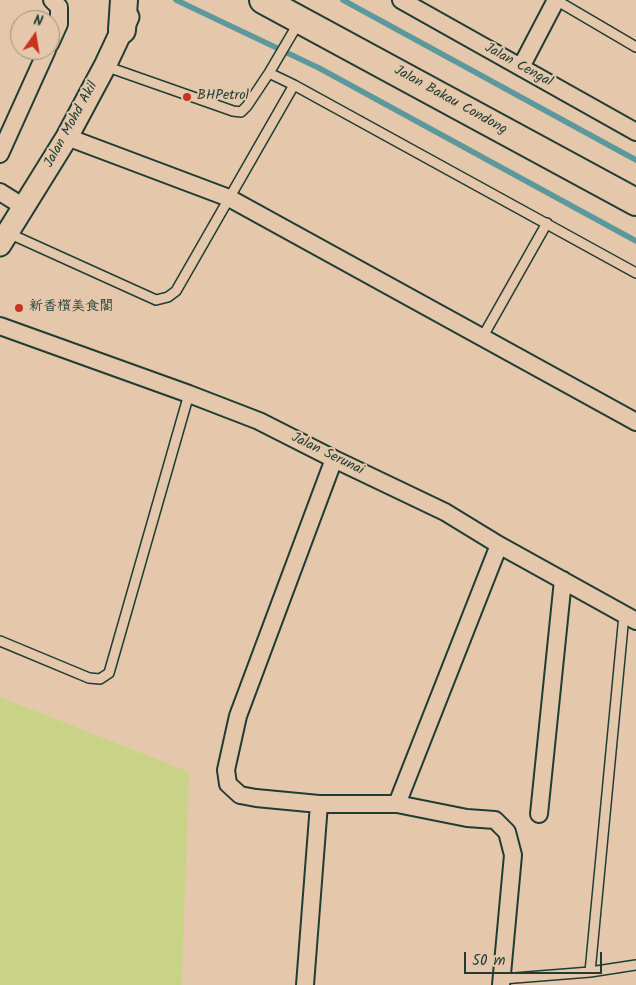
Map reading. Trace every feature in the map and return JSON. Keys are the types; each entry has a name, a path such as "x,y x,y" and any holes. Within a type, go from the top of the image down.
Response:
{"main road":[{"path":"122,30 124,0"},
{"name":"Jalan Bakau Condong","path":"264,0 636,202"}],"street":[{"path":"52,0 59,7 59,10"},
{"name":"Jalan Mohd Akil","path":"4,239 67,137 105,66 136,0"},
{"name":"Jalan Cengal","path":"400,0 636,132"},
{"path":"522,67 556,0"},
{"path":"0,154 42,60"},
{"path":"67,137 229,198 636,422"},
{"path":"0,192 24,207"},
{"name":"Jalan Serunai","path":"0,326 259,421 334,460 445,512 499,545 630,618"},
{"path":"334,460 238,716 226,770 228,784 240,795 256,798 319,804 397,804 467,818 495,820 508,832 513,856 502,982"},
{"path":"397,804 499,545"},
{"path":"539,814 563,580"},
{"path":"305,985 319,804"}],"lane":[{"path":"556,0 636,47"},
{"path":"105,66 241,112 271,70 301,20"},
{"path":"271,70 294,85 636,273"},
{"path":"4,239 156,300 168,297 176,291 294,85"},
{"path":"482,338 548,223"},
{"path":"0,641 89,678 100,678 109,673 189,394"},
{"path":"590,972 630,618"},
{"path":"502,982 636,965"}],"green space":[{"path":"0,697 189,772 182,985 0,985"}],"waterway":[{"path":"176,0 319,68 636,241"},
{"path":"343,0 636,160"}],"place":[{"name":"BHPetrol","path":"187,97"},
{"name":"新香檳美食閣","path":"19,308"}]}
